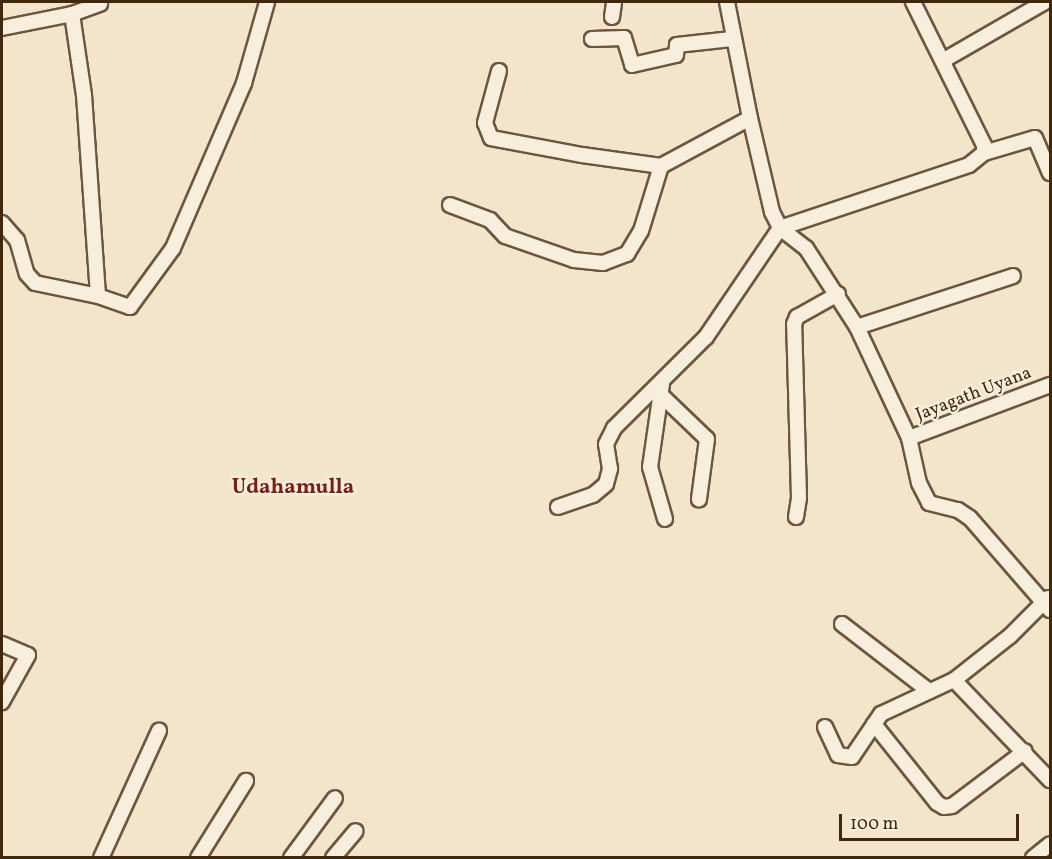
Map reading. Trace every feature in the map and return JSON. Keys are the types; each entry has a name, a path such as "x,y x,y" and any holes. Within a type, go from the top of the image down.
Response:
{"street":[{"path":"2,28 72,14 104,2"},
{"path":"2,223 17,240 27,274 35,282 98,296 130,307 173,248 244,83 267,2"},
{"path":"612,17 614,2"},
{"path":"727,2 732,39 772,212 780,228 806,248 838,294 857,327 909,438 919,483 929,503 958,510 970,518 1048,603 954,680 881,714 852,758 838,755 825,727"},
{"path":"913,2 944,60 984,145 984,153"},
{"path":"944,60 1045,2"},
{"path":"72,14 84,95 98,296"},
{"path":"592,39 624,38 632,65 676,56 678,45 732,39"},
{"path":"500,71 485,123 491,138 661,166 750,118"},
{"path":"558,507 593,495 606,484 610,469 606,444 614,428 661,389 706,336 780,228 969,165 984,153 1035,138 1050,173"},
{"path":"450,205 490,220 505,236 574,260 603,263 627,254 641,231 661,166"},
{"path":"857,327 1012,276"},
{"path":"796,517 799,498 794,324 797,317 838,294"},
{"name":"Jayagath Uyana","path":"909,438 1050,385"},
{"path":"661,389 706,439 699,499"},
{"path":"661,389 650,467 664,519"},
{"path":"842,624 929,691"},
{"path":"2,644 28,655 2,702"},
{"path":"954,680 1025,751 1050,780"},
{"path":"874,724 937,803 944,807 951,806 1025,751"},
{"path":"101,858 159,730"},
{"path":"198,858 246,781"},
{"path":"291,858 335,798"},
{"path":"333,858 356,831"},
{"path":"1033,858 1050,843"}],"district":[{"name":"Udahamulla","path":"293,488"}]}
